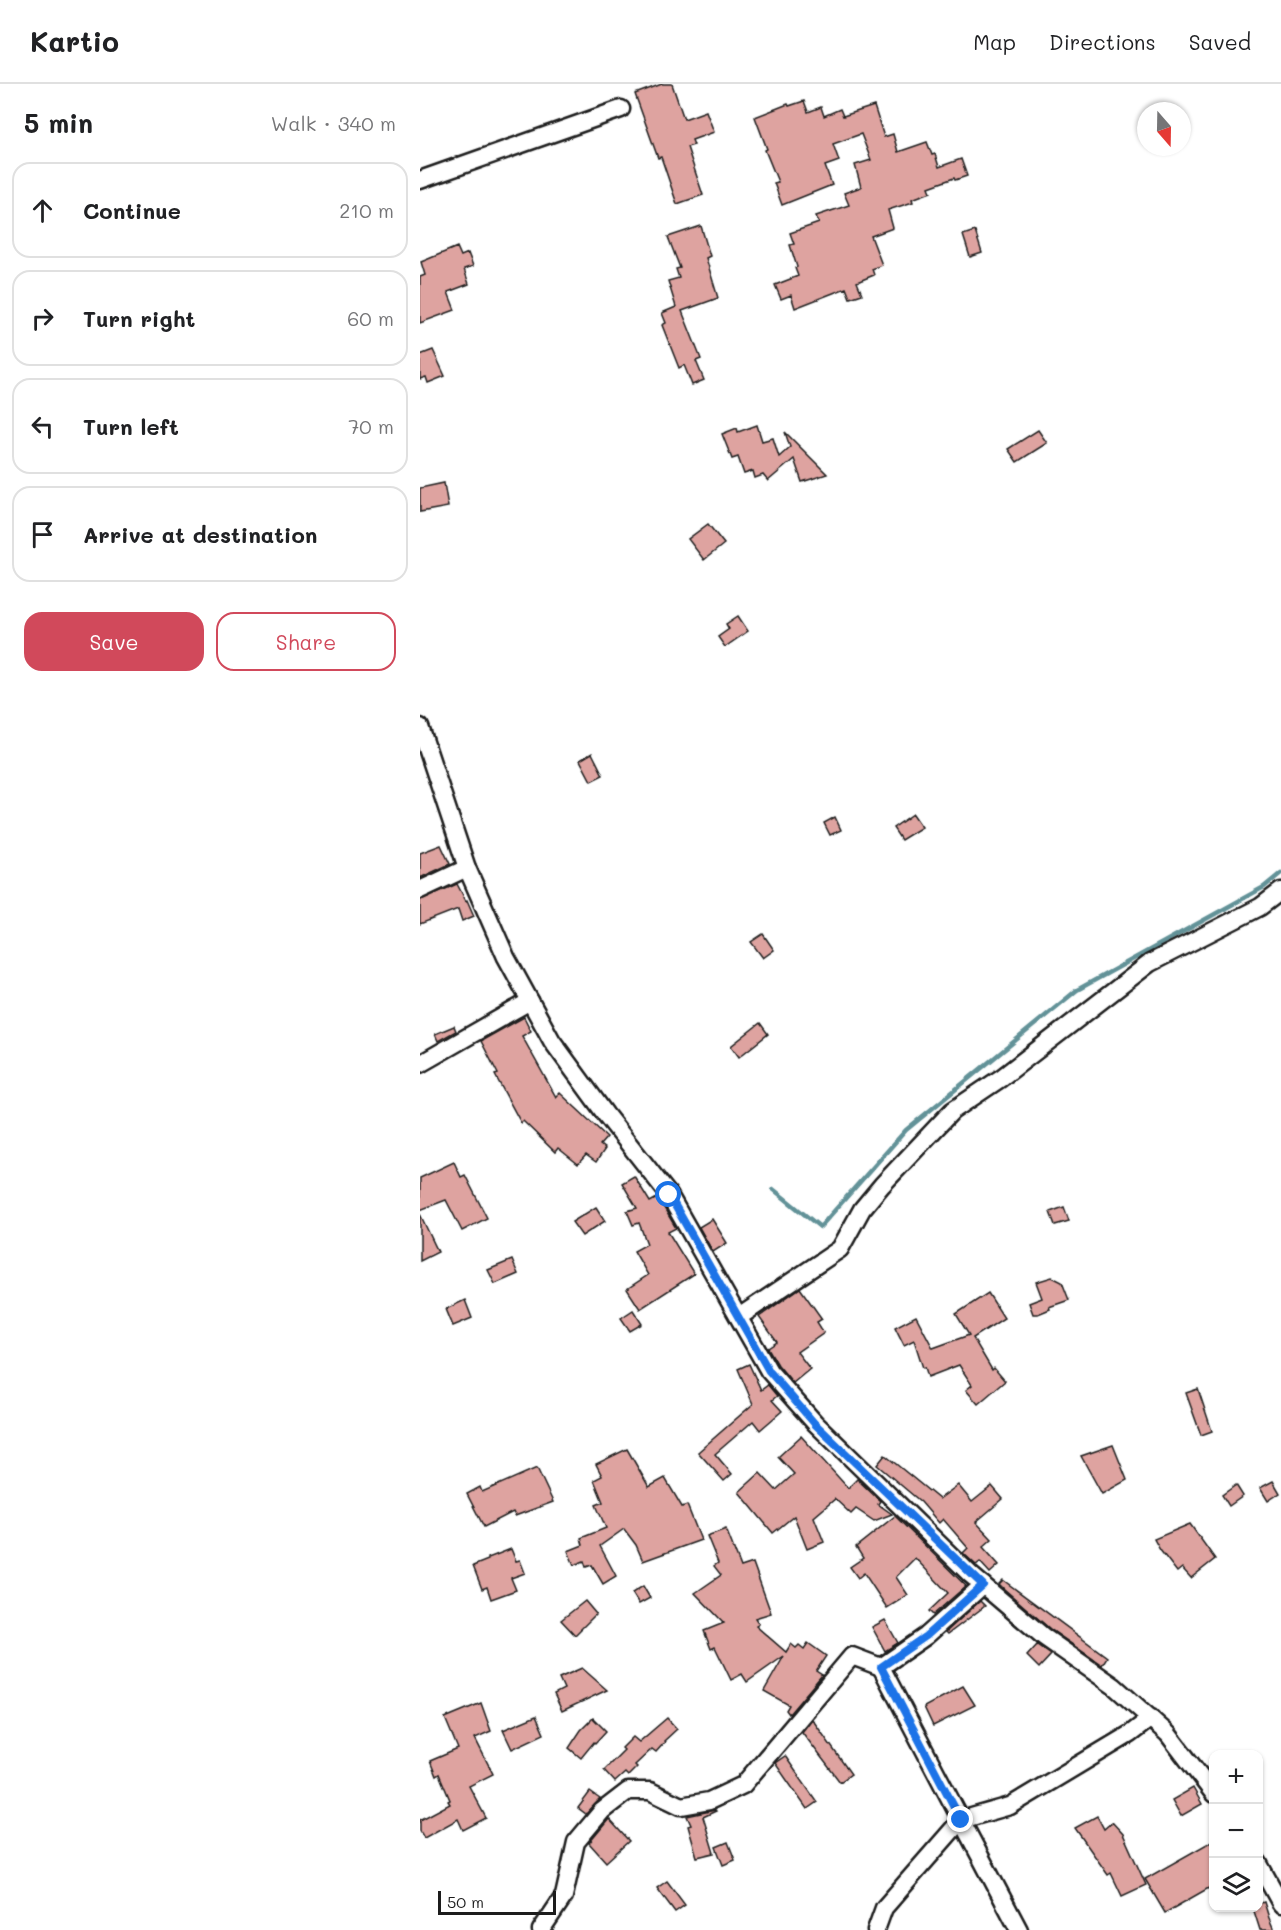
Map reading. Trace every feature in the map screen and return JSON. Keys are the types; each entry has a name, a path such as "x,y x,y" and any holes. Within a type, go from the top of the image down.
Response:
{"street":[{"path":"420,180 621,109"},
{"path":"420,727 467,868 506,957 552,1041 669,1195 769,1371 815,1424 983,1585 1044,1637 1114,1686 1168,1734 1209,1787"},
{"path":"420,890 467,868"},
{"path":"739,1317 840,1249 862,1209 952,1111 1001,1078 1150,963 1260,907 1281,891"},
{"path":"420,1064 530,1001"},
{"path":"881,1667 926,1636 983,1585"},
{"path":"541,1930 564,1896 576,1842 602,1811 628,1791 650,1791 681,1806 709,1801 743,1785 852,1656 881,1667 1018,1930"},
{"path":"876,1930 884,1908 961,1820 1010,1806 1130,1734 1151,1718"},
{"path":"1263,1871 1281,1904"}],"building":[{"path":"662,84 672,84 684,119 706,111 714,132 692,140 694,145 687,147 703,195 677,204 661,157 658,158 635,94"},
{"path":"804,101 808,112 821,107 824,116 840,109 843,116 874,106 884,137 893,134 898,152 927,142 932,155 935,154 939,167 961,159 967,176 929,187 931,192 912,199 913,202 888,210 893,228 871,236 882,265 872,269 874,275 857,282 862,294 850,298 846,288 795,308 791,295 781,299 775,285 798,276 790,245 794,244 790,233 819,223 816,216 849,205 844,193 861,187 855,165 871,160 861,134 833,144 839,161 825,166 832,185 782,205 774,183 778,182 755,117 788,104 789,106"},
{"path":"701,226 710,256 706,258 718,298 682,311 701,359 696,361 704,380 692,385 684,365 679,368 662,325 666,323 662,313 676,307 668,281 679,278 676,269 680,268 668,237"},
{"path":"975,231 982,253 970,257 963,235"},
{"path":"457,247 461,256 468,253 473,266 464,269 469,284 448,292 455,310 420,323 420,277 425,275 421,262"},
{"path":"433,350 445,376 428,383 426,377 420,379 420,355"},
{"path":"757,425 762,441 773,438 779,457 790,447 785,432 827,474 802,482 794,459 768,481 763,475 755,478 753,471 744,474 738,457 732,459 722,434 737,428 738,432"},
{"path":"1038,430 1047,443 1017,462 1008,449"},
{"path":"444,483 448,507 420,512 420,488"},
{"path":"708,524 724,544 704,560 688,539"},
{"path":"738,616 748,631 725,647 718,637 729,629 726,624"},
{"path":"592,753 603,775 591,781 580,760"},
{"path":"913,814 922,827 901,840 893,828"},
{"path":"835,817 841,830 830,835 824,823"},
{"path":"441,845 450,864 420,878 420,853"},
{"path":"457,884 474,916 462,921 458,909 420,924 420,900"},
{"path":"763,934 774,950 763,958 751,942"},
{"path":"524,1017 531,1031 522,1036 556,1097 560,1093 607,1137 600,1145 605,1149 596,1162 586,1155 578,1164 558,1148 555,1152 523,1121 521,1123 495,1075 498,1074 481,1041"},
{"path":"760,1023 768,1034 739,1057 731,1046"},
{"path":"454,1026 456,1031 438,1041 435,1034"},
{"path":"454,1162 461,1177 465,1175 487,1218 462,1231 446,1200 420,1210 420,1178"},
{"path":"634,1176 650,1202 657,1198 663,1206 676,1228 668,1232 694,1274 640,1309 627,1289 648,1275 634,1251 647,1244 639,1223 633,1225 627,1211 637,1208 622,1183"},
{"path":"596,1207 605,1221 582,1236 572,1222"},
{"path":"1064,1207 1069,1221 1055,1225 1050,1212"},
{"path":"420,1214 438,1252 420,1261"},
{"path":"712,1219 727,1243 713,1252 699,1227"},
{"path":"512,1260 518,1274 495,1284 488,1270"},
{"path":"1052,1277 1062,1282 1069,1300 1049,1307 1050,1309 1038,1314 1033,1314 1029,1303 1042,1298 1036,1282"},
{"path":"800,1288 822,1319 817,1322 824,1333 797,1352 810,1369 793,1383 768,1348 777,1342 759,1317"},
{"path":"988,1293 1004,1318 973,1338 992,1370 994,1368 1005,1381 978,1404 966,1390 972,1385 959,1365 928,1377 914,1340 904,1345 895,1327 916,1316 933,1348 969,1335 956,1314"},
{"path":"465,1300 472,1318 453,1326 446,1309"},
{"path":"633,1310 642,1324 630,1331 621,1318"},
{"path":"749,1364 761,1390 768,1385 777,1396 772,1400 782,1411 760,1430 753,1421 715,1454 732,1474 724,1481 698,1452 753,1404 738,1369"},
{"path":"1198,1389 1212,1431 1201,1435 1186,1393"},
{"path":"801,1436 848,1488 857,1479 880,1501 878,1504 892,1514 874,1521 856,1509 851,1514 835,1499 814,1517 824,1542 807,1549 794,1516 773,1533 739,1492 760,1473 776,1490 794,1474 778,1457"},
{"path":"1113,1445 1127,1480 1102,1494 1081,1456"},
{"path":"627,1449 649,1487 665,1478 682,1507 687,1505 701,1540 643,1561 636,1545 624,1529 600,1546 616,1576 603,1584 592,1565 586,1567 584,1561 574,1565 568,1551 583,1545 581,1538 606,1528 596,1505 603,1502 594,1480 602,1476 596,1464"},
{"path":"885,1455 939,1499 958,1485 972,1502 992,1486 1003,1499 976,1522 992,1539 983,1547 999,1565 990,1573 980,1562 976,1565 963,1553 968,1548 943,1519 939,1523 921,1502 877,1465"},
{"path":"537,1468 553,1502 515,1516 513,1512 484,1527 467,1494 480,1487 482,1492"},
{"path":"1273,1481 1280,1493 1268,1501 1260,1488"},
{"path":"1236,1485 1243,1496 1229,1506 1222,1495"},
{"path":"895,1516 966,1586 933,1615 929,1611 948,1593 915,1558 896,1577 908,1595 887,1608 864,1573 858,1578 850,1567 863,1558 856,1547"},
{"path":"1190,1524 1215,1559 1191,1578 1182,1568 1177,1572 1154,1539"},
{"path":"726,1529 741,1567 753,1563 771,1613 755,1618 759,1624 756,1626 786,1652 791,1644 796,1648 799,1645 804,1649 808,1643 826,1656 816,1671 822,1675 789,1714 786,1710 789,1705 764,1691 784,1656 747,1682 742,1674 731,1680 715,1647 711,1649 704,1631 724,1623 695,1593 721,1575 714,1566 718,1563 707,1536"},
{"path":"511,1549 516,1561 520,1560 525,1573 511,1578 516,1590 491,1599 487,1587 482,1589 473,1566"},
{"path":"1003,1580 1107,1657 1102,1665 1050,1629 999,1584"},
{"path":"643,1586 650,1598 639,1604 632,1593"},
{"path":"585,1601 596,1614 575,1635 561,1620"},
{"path":"980,1601 985,1606 948,1634 946,1632"},
{"path":"885,1620 898,1643 885,1651 872,1627"},
{"path":"1037,1645 1051,1655 1039,1668 1027,1656"},
{"path":"582,1668 607,1690 562,1711 554,1694 564,1689 559,1678"},
{"path":"963,1686 975,1705 933,1726 924,1707"},
{"path":"481,1703 491,1731 475,1738 493,1774 469,1786 486,1818 463,1830 458,1819 424,1838 420,1831 420,1820 450,1804 439,1774 436,1776 430,1761 458,1749 445,1718"},
{"path":"536,1716 544,1734 512,1749 503,1730"},
{"path":"593,1718 606,1731 581,1758 569,1748 581,1730"},
{"path":"667,1718 677,1729 656,1752 652,1749 635,1765 637,1767 628,1776 625,1773 615,1782 604,1770 624,1750 622,1748 633,1737 639,1742"},
{"path":"812,1719 851,1774 840,1782 802,1732"},
{"path":"785,1756 817,1802 807,1809 775,1763"},
{"path":"1193,1788 1202,1804 1181,1816 1172,1800"},
{"path":"590,1792 600,1799 586,1814 578,1808"},
{"path":"715,1810 703,1817 714,1853 697,1857 687,1816"},
{"path":"1097,1816 1104,1829 1112,1822 1123,1834 1146,1885 1122,1896 1111,1873 1108,1875 1075,1828"},
{"path":"609,1819 629,1841 606,1862 589,1843"},
{"path":"728,1842 735,1860 723,1865 716,1847"},
{"path":"1209,1843 1209,1888 1165,1913 1145,1879"},
{"path":"667,1881 685,1905 675,1912 657,1888"},
{"path":"1263,1902 1274,1930 1260,1930 1254,1912 1263,1912"}],"waterway":[{"path":"773,1189 820,1227 906,1130 1077,990 1264,887 1281,873"}],"route":[{"path":"669,1195 769,1371 815,1424 983,1585 926,1636 881,1667 961,1820"}]}
